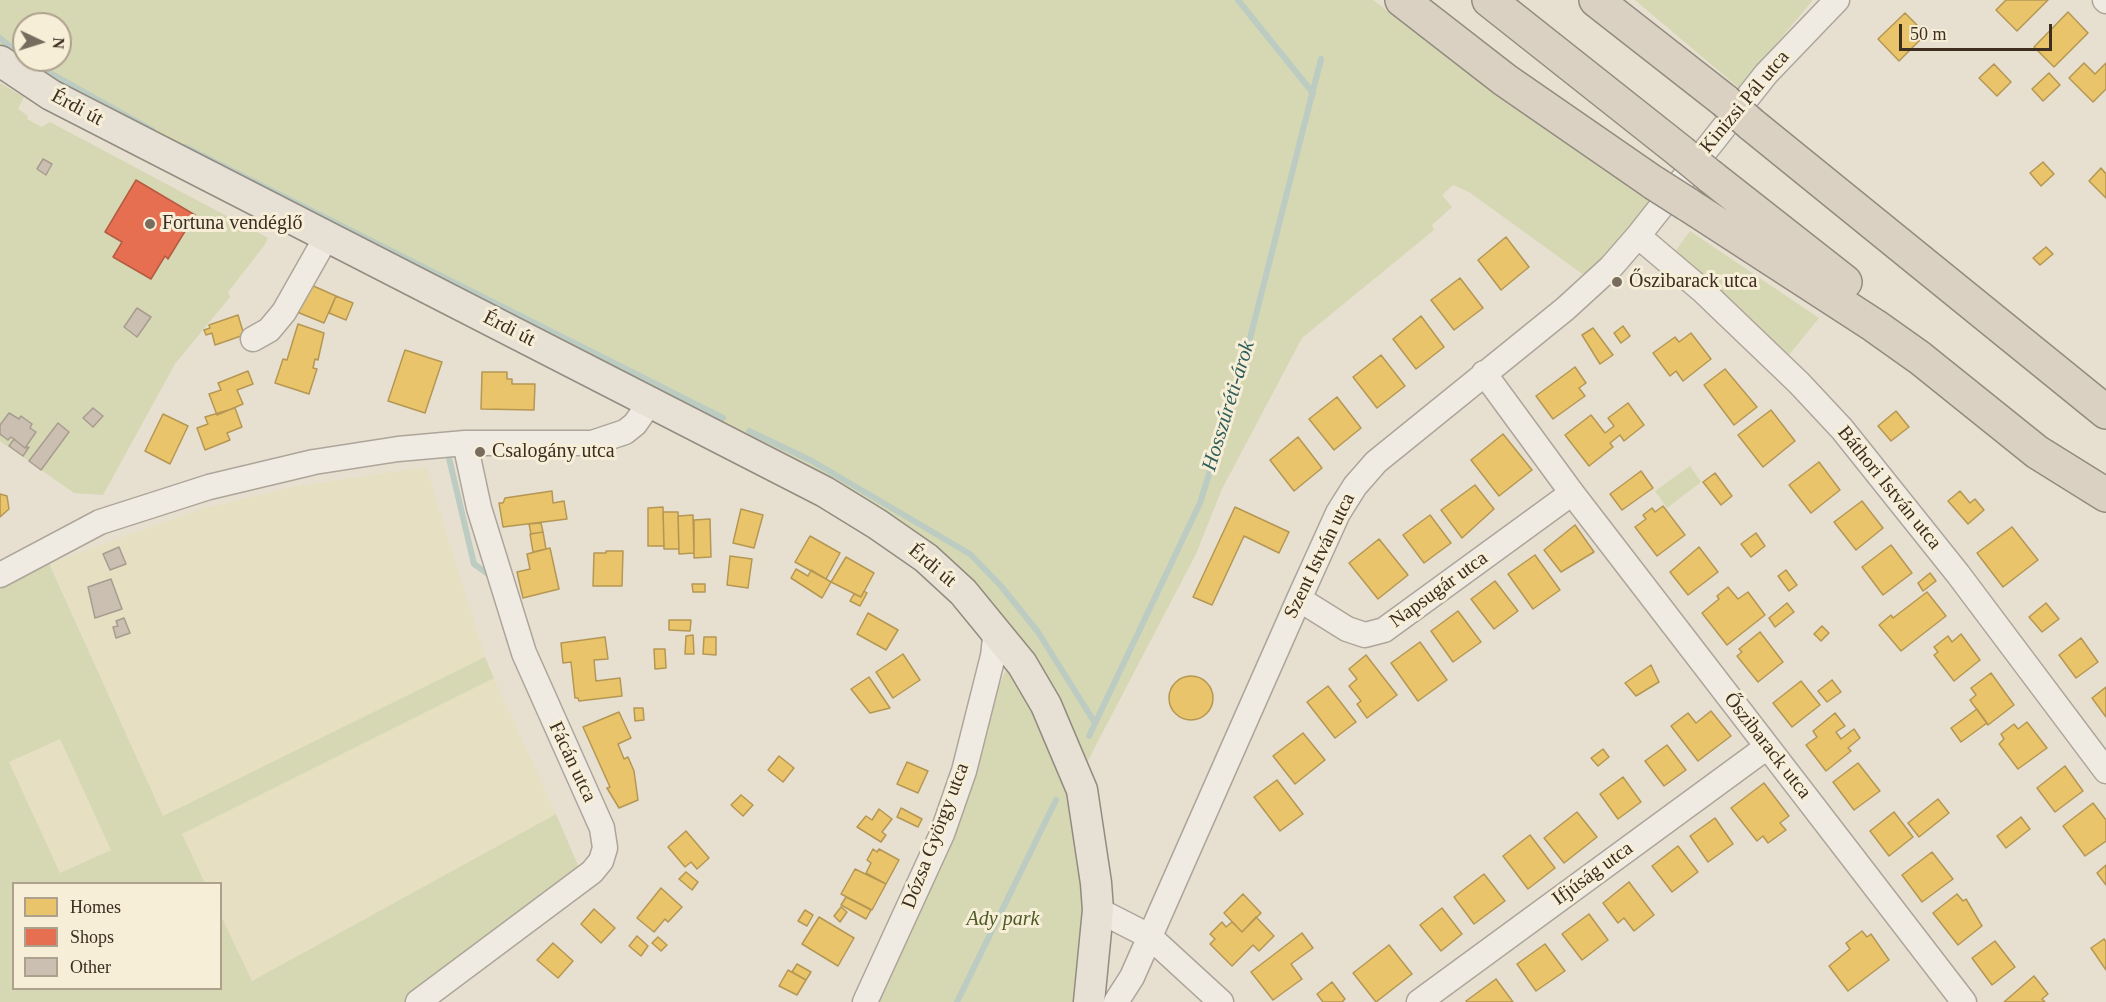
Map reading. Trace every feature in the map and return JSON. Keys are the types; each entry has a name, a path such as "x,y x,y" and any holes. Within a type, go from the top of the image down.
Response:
{"highway":[{"path":"1402,0 1505,80 1667,198 1875,326 1920,358 2037,452 2106,495"},
{"path":"1490,0 2106,488"},
{"path":"1596,0 1725,101 2106,412"}],"main road":[{"name":"Érdi út","path":"0,61 51,95 825,492 926,558 963,592 996,629 1022,664 1046,705 1082,790 1098,910 1089,1002"}],"street":[{"name":"Kinizsi Pál utca","path":"1667,198 1766,74 1837,0"},
{"name":"Szent István utca","path":"1116,1002 1132,977 1299,598 1338,513 1354,486 1376,462 1564,309 1611,267 1667,198"},
{"path":"253,339 269,330 284,312 327,236"},
{"name":"Báthori István utca","path":"1638,236 1703,291 1799,383 1842,429 1958,574 2106,771"},
{"name":"Őszibarack utca","path":"1484,373 1572,493 1964,1002"},
{"path":"0,575 100,522 209,487 314,462 398,449 465,443 572,445 612,438 635,424 651,401"},
{"name":"Fácán utca","path":"418,1002 592,872 601,861 605,848 602,828 524,653 482,520 465,443"},
{"name":"Napsugár utca","path":"1299,598 1347,629 1365,636 1384,630 1572,493"},
{"name":"Dózsa György utca","path":"865,1002 942,834 964,771 992,658 996,629"},
{"name":"Ifjúság utca","path":"1419,1002 1767,747"},
{"path":"1098,910 1149,936 1221,1002"}],"shaded area":[{"path":"426,467 485,657 163,816 50,563 201,509 292,487"},
{"path":"494,678 556,814 252,981 222,918 222,882 205,882 182,834"},
{"path":"60,738 111,850 60,873 9,762"}],"green space":[{"path":"0,0 1373,0 1585,157 1652,199 1612,249 1585,276 1469,192 1453,185 1442,195 1452,207 1432,225 1434,230 1302,338 1222,489 1196,554 1084,768 959,573 152,138 41,72 72,72 72,12 12,12 12,55 0,48"},
{"path":"1635,0 1813,0 1739,88"},
{"path":"0,83 24,97 18,109 28,116 27,119 42,127 50,122 268,238 228,292 230,297 175,364 103,495 74,493 0,441"},
{"path":"1690,231 1819,318 1789,355 1674,253"},
{"path":"1690,466 1701,482 1667,508 1655,491"},
{"path":"49,563 163,816 485,657 494,678 182,834 205,882 12,882 12,990 222,990 222,918 252,981 556,814 586,884 427,1002 0,1002 0,589","holes":["60,739 111,850 60,873 9,762"]},
{"name":"Ady park","path":"1007,667 1045,731 1070,799 1086,914 1077,1002 877,1002 951,836 996,693"}],"building: Homes":[{"path":"2006,0 2048,0 2017,31 1996,10"},
{"path":"2068,12 2088,33 2054,67 2034,47"},
{"path":"1905,13 1926,34 1899,61 1878,39"},
{"path":"2084,63 2095,74 2106,63 2106,89 2093,102 2069,78"},
{"path":"1994,64 2011,82 1997,96 1979,78"},
{"path":"2049,73 2060,85 2043,101 2032,89"},
{"path":"2043,162 2054,174 2041,186 2030,173"},
{"path":"2101,168 2106,174 2106,198 2089,181"},
{"path":"1506,237 1529,267 1501,290 1478,260"},
{"path":"2046,247 2053,254 2040,265 2033,258"},
{"path":"1460,278 1483,308 1454,330 1431,300"},
{"path":"309,284 336,296 324,323 297,312"},
{"path":"336,296 353,303 346,320 329,313"},
{"path":"238,315 244,335 215,345 212,333 206,335 204,330 210,328 209,325"},
{"path":"1421,316 1444,347 1416,369 1393,339"},
{"path":"298,324 324,333 318,360 315,359 313,368 317,369 309,394 275,383 283,359 287,360"},
{"path":"1623,326 1630,336 1621,343 1614,333"},
{"path":"1593,328 1613,355 1600,364 1582,335"},
{"path":"1691,333 1711,359 1683,381 1676,371 1670,376 1653,353 1675,337 1679,342"},
{"path":"405,350 442,362 425,413 388,401"},
{"path":"1381,355 1405,386 1377,408 1353,377"},
{"path":"1575,367 1586,383 1579,388 1585,396 1553,419 1536,396"},
{"path":"1725,369 1757,407 1734,425 1704,385"},
{"path":"248,371 253,384 237,390 243,404 217,415 209,394 221,390 218,383"},
{"path":"482,372 507,372 507,379 512,379 512,384 535,384 534,410 481,409"},
{"path":"1337,397 1361,428 1334,450 1309,419"},
{"path":"1628,403 1644,425 1624,441 1620,435 1610,443 1613,447 1589,466 1565,435 1591,415 1605,433 1614,426 1608,418"},
{"path":"235,408 242,427 227,433 230,440 205,450 197,428 208,424 205,417"},
{"path":"1771,410 1795,441 1763,467 1738,435"},
{"path":"1896,411 1909,427 1891,441 1878,426"},
{"path":"163,414 188,426 170,464 145,451"},
{"path":"1503,434 1532,470 1499,496 1471,460"},
{"path":"1298,437 1322,468 1294,491 1270,460"},
{"path":"1819,462 1840,490 1811,513 1789,485"},
{"path":"1641,471 1653,488 1622,510 1610,494"},
{"path":"1715,473 1732,496 1721,505 1703,482"},
{"path":"1475,485 1494,509 1462,538 1441,510"},
{"path":"552,491 553,503 564,501 567,519 503,527 499,503 503,503 505,498"},
{"path":"1960,491 1970,503 1975,499 1984,510 1968,524 1948,501"},
{"path":"0,494 7,496 9,509 0,517"},
{"path":"1862,501 1883,528 1856,550 1834,522"},
{"path":"1663,506 1685,535 1657,556 1635,527 1646,519 1643,515 1652,508 1655,512"},
{"path":"663,507 664,546 648,546 648,508"},
{"path":"1235,507 1289,532 1279,553 1244,536 1212,605 1193,597"},
{"path":"741,509 763,515 754,548 733,543"},
{"path":"663,512 678,512 679,549 664,549"},
{"path":"693,515 694,553 679,554 678,516"},
{"path":"1430,515 1451,543 1424,563 1403,535"},
{"path":"710,519 711,557 694,558 694,520"},
{"path":"541,523 543,532 531,534 529,524"},
{"path":"1575,525 1594,552 1561,572 1544,550"},
{"path":"2012,527 2038,560 2003,587 1977,553"},
{"path":"543,532 546,549 533,552 530,534"},
{"path":"1756,533 1765,546 1751,557 1741,544"},
{"path":"810,536 840,553 826,579 795,562"},
{"path":"1379,539 1408,575 1378,599 1349,563"},
{"path":"1891,545 1912,573 1883,595 1862,567"},
{"path":"1699,547 1718,572 1688,595 1670,572"},
{"path":"550,548 559,589 523,598 517,572 530,569 527,554"},
{"path":"606,551 623,551 622,586 593,586 594,553 606,553"},
{"path":"1535,555 1560,590 1533,609 1508,574"},
{"path":"730,556 752,559 748,588 727,585"},
{"path":"846,557 874,573 861,597 831,582"},
{"path":"796,569 808,576 811,570 831,582 822,598 791,578"},
{"path":"1786,570 1797,585 1789,591 1778,576"},
{"path":"1930,573 1936,581 1923,591 1918,583"},
{"path":"1495,581 1518,611 1494,629 1471,599"},
{"path":"692,584 705,584 705,592 693,592"},
{"path":"1728,587 1738,599 1748,592 1765,615 1727,645 1702,613 1719,599 1717,596"},
{"path":"864,591 867,593 860,606 850,601 854,594 861,597"},
{"path":"1927,592 1946,616 1901,651 1879,625 1891,615 1893,618"},
{"path":"1787,603 1794,612 1775,627 1769,618"},
{"path":"2046,603 2059,619 2042,632 2029,617"},
{"path":"1458,611 1481,642 1453,662 1431,631"},
{"path":"868,613 898,630 886,650 857,634"},
{"path":"669,620 691,620 690,631 669,630"},
{"path":"1822,626 1829,633 1821,641 1814,634"},
{"path":"1760,632 1783,662 1758,682 1737,656 1742,652 1739,649"},
{"path":"1961,634 1980,660 1954,681 1934,655 1938,652 1934,647 1948,636 1952,642"},
{"path":"693,635 694,654 685,654 686,636"},
{"path":"605,637 608,659 594,660 596,681 620,678 622,696 579,701 575,698 571,662 563,663 561,643"},
{"path":"704,637 716,637 716,655 703,654"},
{"path":"2081,638 2098,662 2076,678 2059,655"},
{"path":"1420,642 1447,680 1418,701 1391,663"},
{"path":"654,649 665,649 666,668 655,669"},
{"path":"903,654 920,680 893,698 876,672"},
{"path":"1366,655 1397,695 1367,718 1357,704 1361,701 1349,686 1357,679 1349,669"},
{"path":"1651,665 1659,682 1636,696 1625,683"},
{"path":"1991,673 2014,705 1988,725 1970,700 1976,695 1971,688"},
{"path":"1191,676 1200,677 1207,682 1212,689 1212,707 1207,714 1200,719 1191,720 1182,719 1175,714 1170,707 1169,698 1170,689 1175,682 1182,677"},
{"path":"869,677 890,708 870,713 851,689"},
{"path":"1832,680 1841,692 1827,702 1818,691"},
{"path":"1801,681 1820,705 1792,727 1773,703"},
{"path":"1328,686 1356,722 1335,738 1307,702"},
{"path":"2106,687 2106,717 2092,698"},
{"path":"634,708 643,708 644,720 635,721"},
{"path":"1977,709 1987,723 1961,742 1951,728"},
{"path":"1711,711 1731,736 1698,761 1671,726 1688,713 1696,723"},
{"path":"619,712 631,738 618,744 624,759 628,757 634,771 638,800 619,808 607,788 610,787 583,727"},
{"path":"1835,713 1845,726 1836,732 1841,739 1854,729 1860,738 1848,748 1851,751 1826,771 1806,745 1817,737 1813,731"},
{"path":"2027,722 2047,748 2018,769 1999,744 2004,739 2001,734 2014,724 2018,729"},
{"path":"1303,733 1325,760 1295,784 1273,756"},
{"path":"1667,745 1686,770 1664,786 1645,761"},
{"path":"1603,749 1609,757 1598,766 1591,758"},
{"path":"779,756 794,768 783,782 768,770"},
{"path":"907,762 928,771 918,793 897,784"},
{"path":"1858,763 1880,791 1854,810 1833,782"},
{"path":"2065,766 2083,791 2055,812 2037,788"},
{"path":"1623,777 1641,802 1618,819 1600,794"},
{"path":"1277,780 1303,814 1280,831 1254,797"},
{"path":"1764,783 1789,816 1780,823 1786,830 1768,843 1763,836 1757,841 1731,808"},
{"path":"741,795 753,805 743,816 731,805"},
{"path":"1938,799 1949,813 1919,837 1908,823"},
{"path":"2093,803 2106,820 2106,841 2085,856 2063,826"},
{"path":"901,808 922,819 918,827 897,817"},
{"path":"879,809 892,819 882,832 886,835 881,842 857,827 866,816 872,820"},
{"path":"1577,812 1597,837 1564,863 1544,838"},
{"path":"1894,812 1913,837 1889,856 1870,831"},
{"path":"2021,817 2030,829 2006,848 1997,836"},
{"path":"1715,818 1733,844 1708,862 1690,836"},
{"path":"686,831 709,858 697,869 691,862 685,867 668,847"},
{"path":"1530,835 1555,868 1528,889 1503,856"},
{"path":"1678,846 1698,872 1672,892 1652,866"},
{"path":"873,849 877,852 879,849 899,860 886,884 866,873 871,863 867,860"},
{"path":"1932,852 1953,879 1922,902 1902,875"},
{"path":"2106,865 2106,885 2097,873"},
{"path":"855,869 886,884 872,910 841,894"},
{"path":"686,872 698,882 692,890 679,879"},
{"path":"1484,874 1505,901 1474,924 1454,897"},
{"path":"1629,882 1654,915 1634,931 1624,918 1618,923 1603,903"},
{"path":"661,888 682,907 668,922 665,919 654,932 637,918"},
{"path":"1243,894 1261,913 1242,932 1224,913"},
{"path":"1957,894 1963,901 1966,899 1982,926 1958,945 1933,913"},
{"path":"846,897 871,910 866,919 841,905"},
{"path":"841,907 847,912 840,922 834,916"},
{"path":"1442,908 1462,934 1441,951 1420,925"},
{"path":"594,909 615,928 601,943 581,924"},
{"path":"805,910 813,915 807,926 798,921"},
{"path":"1589,914 1608,940 1582,960 1562,934"},
{"path":"819,917 854,938 838,966 802,944"},
{"path":"1256,917 1274,936 1259,951 1253,945 1232,966 1210,944 1215,939 1210,934 1222,922 1226,927 1232,922 1242,932"},
{"path":"1862,931 1867,937 1871,934 1889,960 1848,991 1829,966 1850,949 1846,943"},
{"path":"1302,933 1313,948 1291,964 1302,979 1273,1000 1251,972"},
{"path":"637,936 648,946 641,956 629,946"},
{"path":"658,937 667,945 661,951 652,943"},
{"path":"2104,939 2106,942 2106,970 2091,948"},
{"path":"1995,941 2015,967 1992,985 1972,958"},
{"path":"553,943 573,961 558,978 537,960"},
{"path":"1545,944 1565,971 1536,991 1517,964"},
{"path":"1389,945 1412,974 1376,1002 1353,973"},
{"path":"797,964 811,972 806,980 792,972"},
{"path":"788,970 806,980 797,995 779,986"},
{"path":"2034,976 2048,994 2042,999 2045,1002 2004,1002"},
{"path":"1496,979 1513,1002 1466,1001"},
{"path":"1332,982 1345,999 1342,1002 1323,1002 1317,994"}],"building: Shops":[{"name":"Fortuna vendéglő","path":"136,180 195,215 168,259 165,256 151,279 113,257 122,242 105,232"}],"building: Other":[{"path":"43,159 52,164 46,175 37,169"},
{"path":"137,308 151,317 137,337 124,327"},
{"path":"93,408 103,416 93,427 83,418"},
{"path":"9,413 19,419 21,416 32,424 30,428 36,432 25,448 11,437 8,440 0,434 0,425"},
{"path":"58,423 69,432 41,470 29,461"},
{"path":"14,439 25,448 29,447 23,456 9,446"},
{"path":"119,547 126,564 110,570 103,554"},
{"path":"111,579 122,609 95,618 88,587"},
{"path":"124,618 130,633 116,638 113,627 118,626 116,621"}],"waterway":[{"path":"1238,0 1313,93"},
{"path":"0,38 12,48"},
{"name":"Hosszúréti-árok","path":"1089,736 1200,503 1246,354 1321,59"},
{"path":"48,72 152,130"},
{"path":"185,147 723,418"},
{"path":"749,431 812,461 970,554 1001,586 1038,632 1095,723"},
{"path":"449,458 474,564 491,576"},
{"name":"Hosszúréti-árok","path":"957,1002 1056,800"}],"place":[{"name":"Fortuna vendéglő","path":"150,224"},
{"name":"Őszibarack utca","path":"1617,282"},
{"name":"Csalogány utca","path":"480,452"}]}
